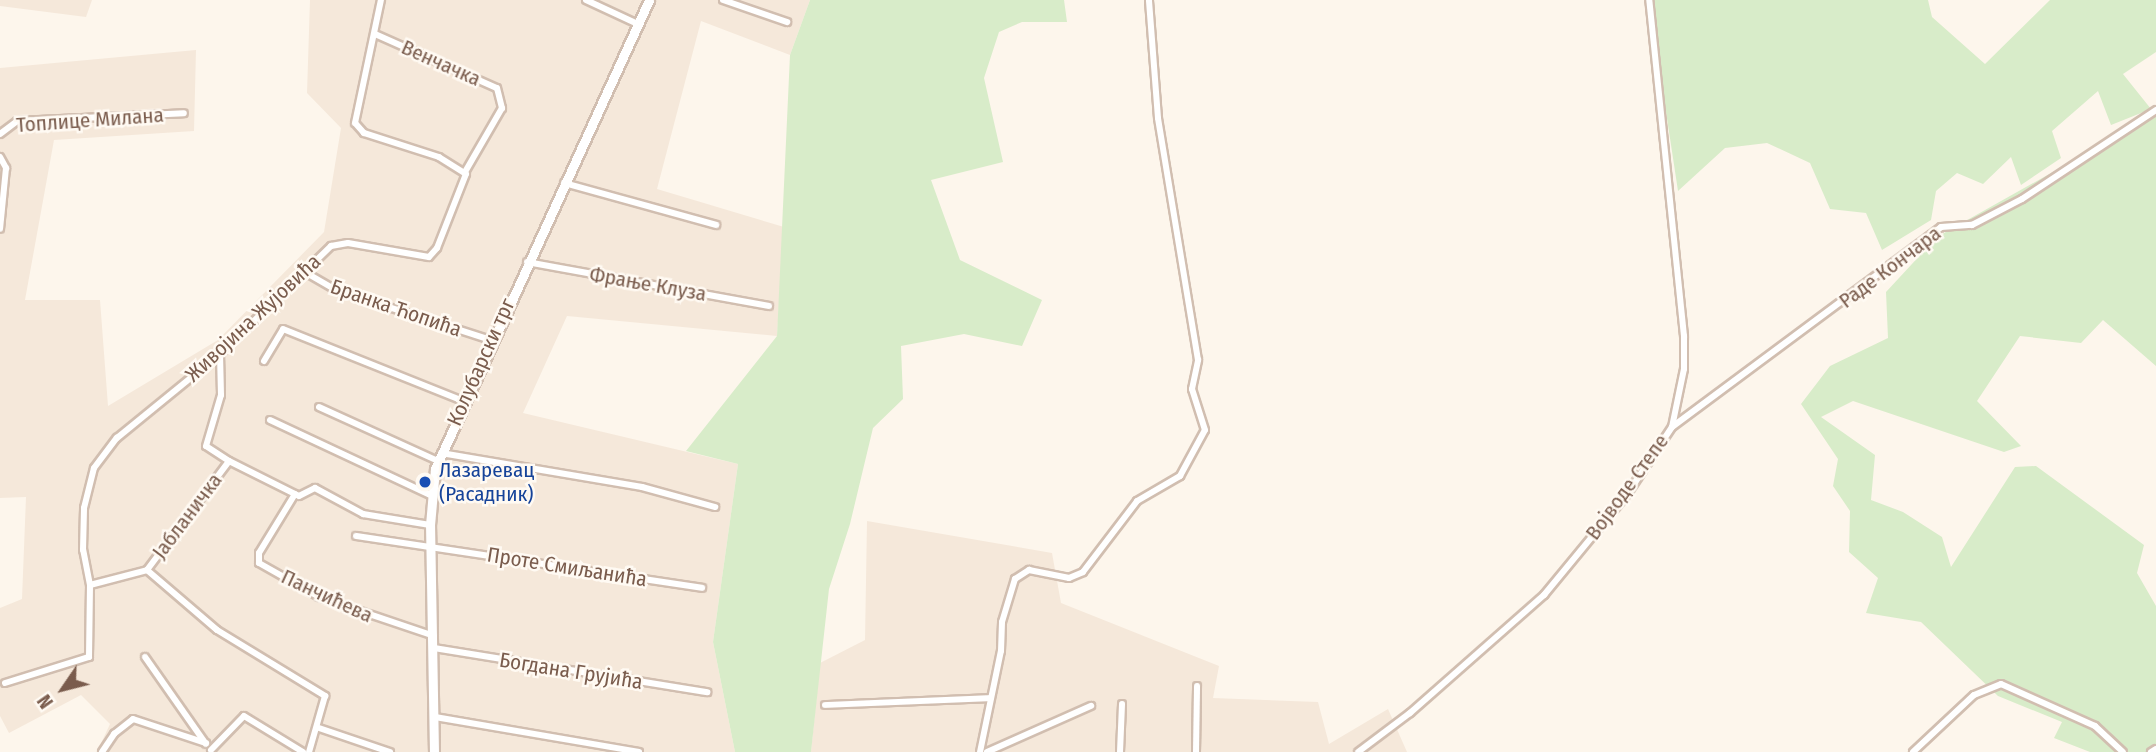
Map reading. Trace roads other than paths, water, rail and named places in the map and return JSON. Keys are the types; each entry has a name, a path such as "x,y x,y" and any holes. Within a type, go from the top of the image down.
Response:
{"street":[{"path":"381,0 355,123 364,133 439,157 465,172"},
{"path":"586,0 638,24"},
{"name":"Колубарски трг","path":"434,752 435,648 430,495 439,457 526,262 649,0"},
{"path":"723,0 788,22"},
{"path":"980,752 998,663 1007,596 1016,579 1029,570 1069,578 1083,572 1137,500 1180,476 1205,430 1192,389 1198,360 1158,118 1149,0"},
{"name":"Војводе Степе","path":"1358,752 1410,713 1544,595 1628,493 1672,427 1684,369 1684,336 1649,0"},
{"name":"Венчачка","path":"375,34 497,88 502,108 465,172"},
{"name":"Раде Кончара","path":"1672,427 1941,227 1972,225 2022,199 2156,110"},
{"name":"Топлице Милана","path":"0,134 17,121 184,113"},
{"path":"0,157 6,168 0,229"},
{"name":"Живојина Жујовића","path":"5,683 89,657 90,585 83,550 84,508 103,453 220,354 320,253 348,243 429,257 437,248 465,172"},
{"path":"564,183 716,225"},
{"name":"Фрање Клуза","path":"526,262 769,306"},
{"name":"Бранка Ћопића","path":"303,271 336,290 491,340"},
{"path":"264,361 283,329 463,401"},
{"name":"Јабланичка","path":"147,569 229,461 206,446 221,395 220,354"},
{"path":"320,407 439,457 642,486 715,507"},
{"path":"270,420 430,495"},
{"path":"229,461 295,494 315,488 363,514 430,525"},
{"name":"Панчићева","path":"295,494 259,553 258,563 319,597 434,636"},
{"name":"Проте Смиљанића","path":"356,536 702,589"},
{"path":"90,585 147,569 217,630 325,696 319,727 309,752"},
{"name":"Богдана Грујића","path":"435,648 708,692"},
{"path":"145,657 211,751 244,716 303,752"},
{"path":"1913,752 1974,695 2001,684 2095,726 2123,752"},
{"path":"1196,752 1197,686"},
{"path":"825,705 990,698"},
{"path":"1120,752 1122,704"},
{"path":"987,752 1091,706"},
{"path":"435,717 639,752"},
{"path":"102,752 114,734 133,719 206,743"},
{"path":"319,727 390,752"},
{"path":"360,742 360,752"},
{"path":"2151,752 2156,748"}],"place":[{"name":"Лазаревац (Расадник)","path":"425,482"}]}
